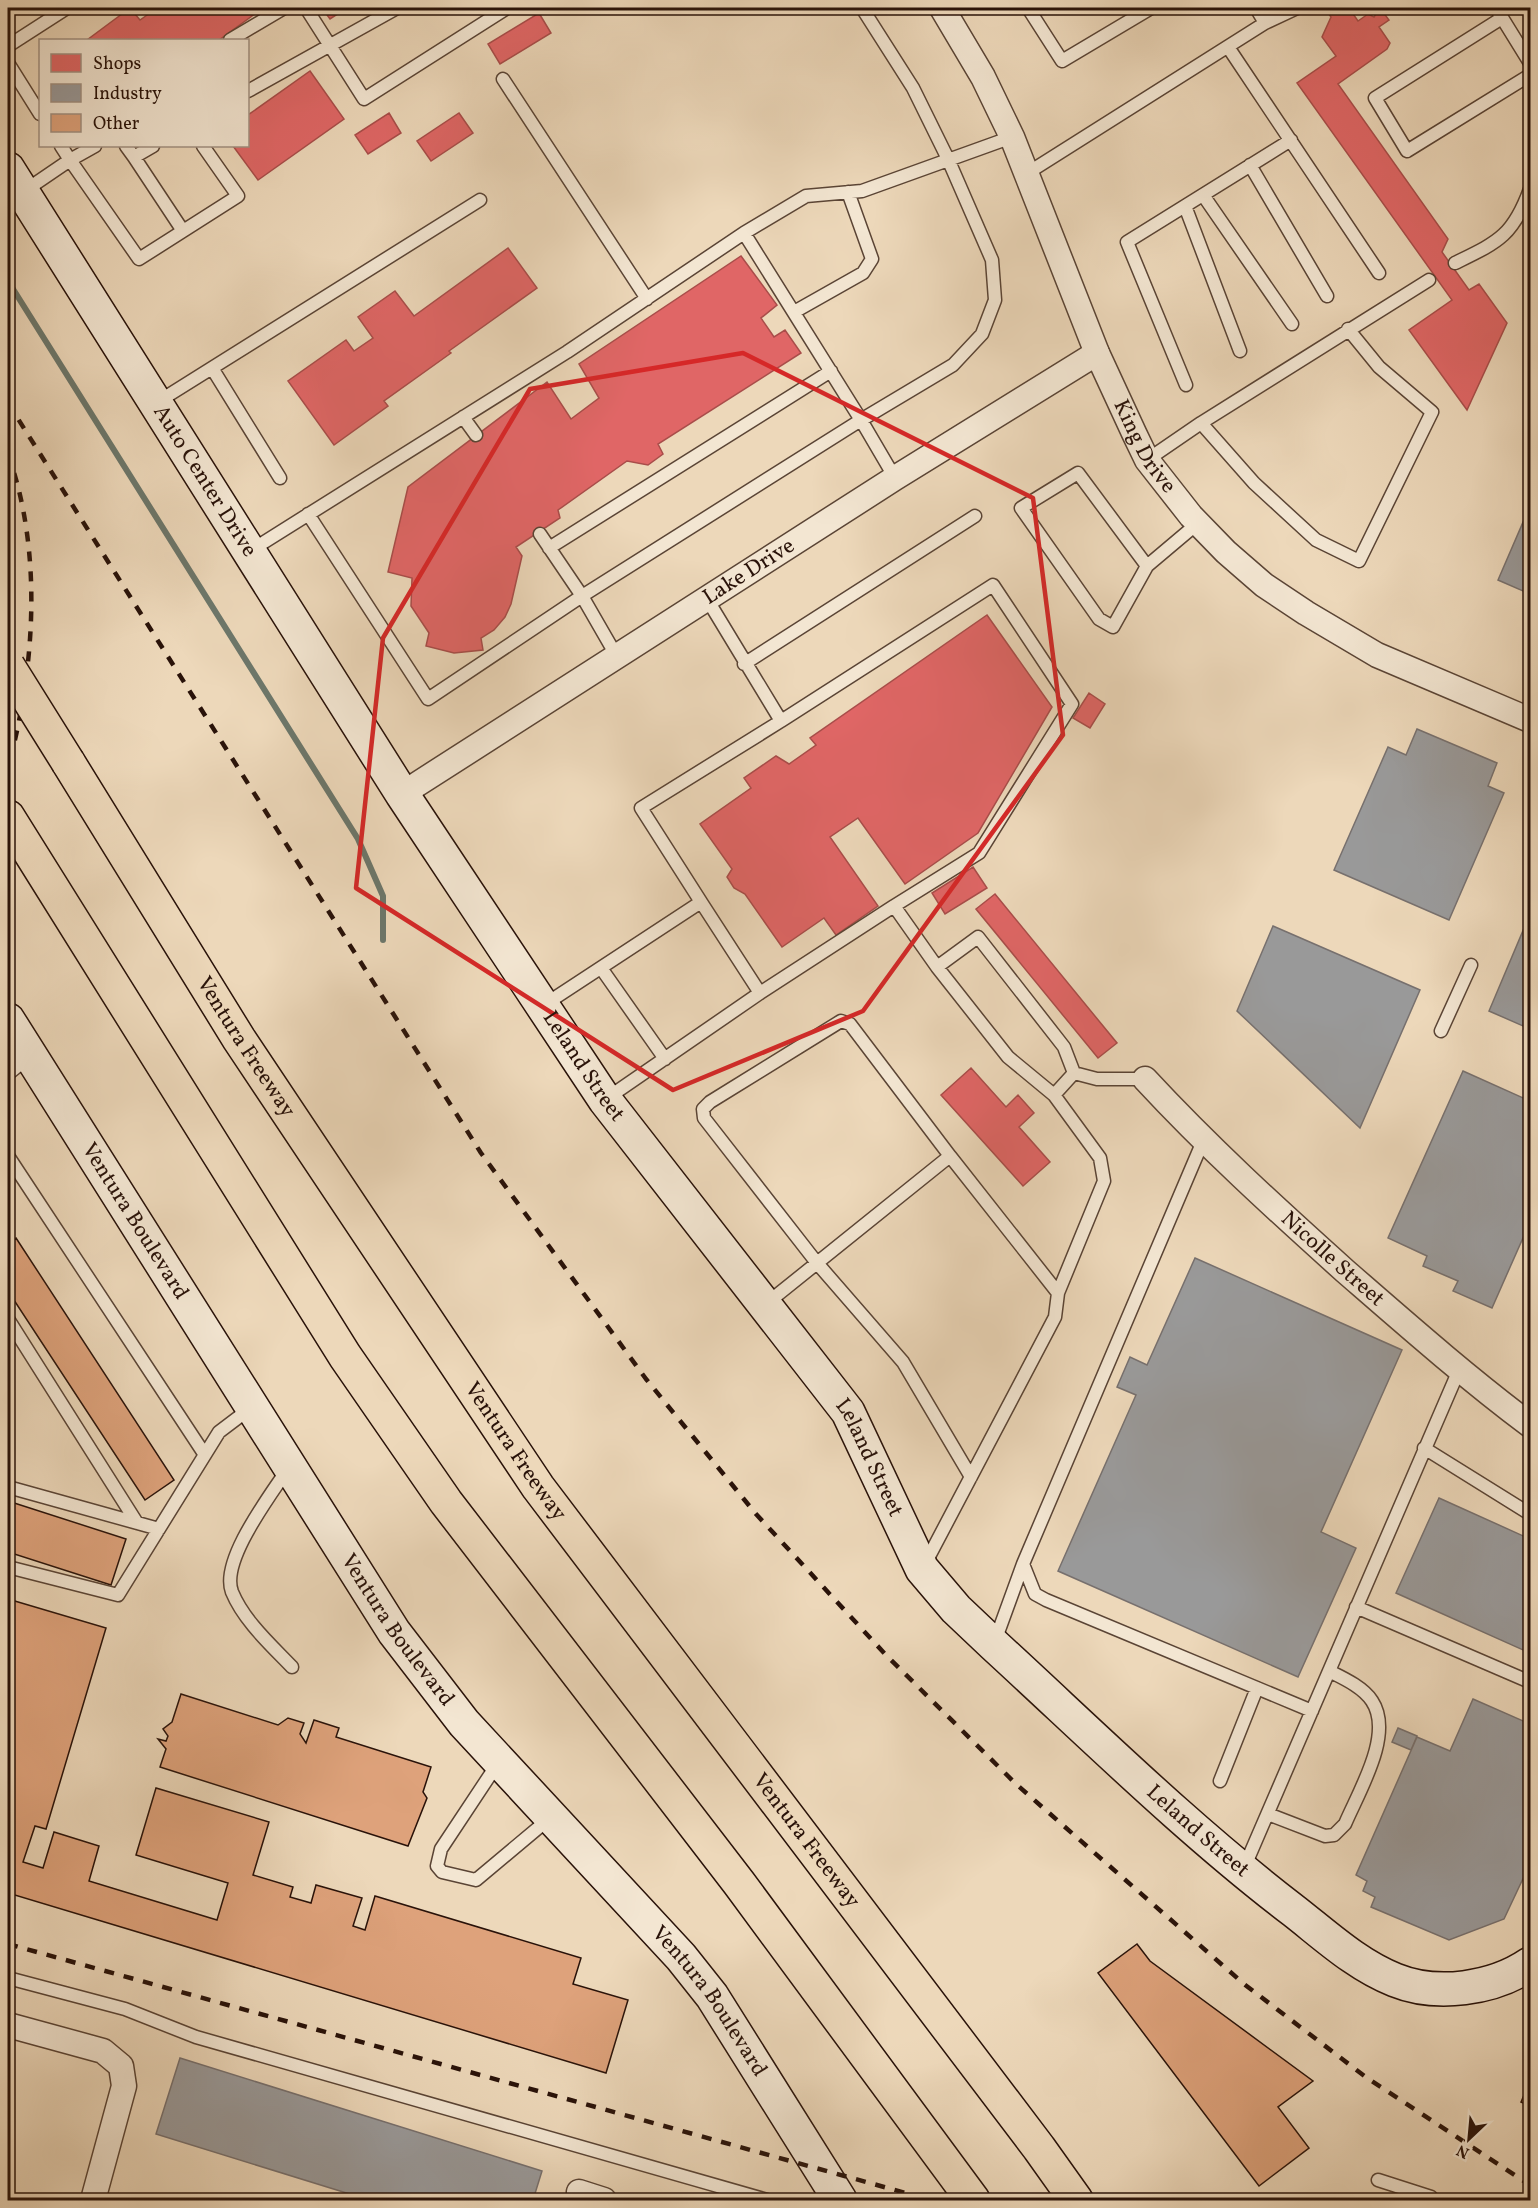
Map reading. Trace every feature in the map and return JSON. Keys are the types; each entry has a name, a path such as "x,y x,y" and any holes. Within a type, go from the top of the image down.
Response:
{"highway":[{"name":"Ventura Freeway","path":"8,666 239,1040 538,1487 1076,2200"},
{"path":"8,817 345,1356 446,1502 739,1883 973,2200"}],"street":[{"name":"King Drive","path":"942,8 982,77 1012,137 1097,353 1147,460 1198,523 1226,552 1264,585 1306,613 1377,655 1530,720"},
{"name":"Auto Center Drive","path":"15,181 402,794"},
{"name":"Lake Drive","path":"402,794 616,655 1097,353"},
{"name":"Leland Street","path":"402,794 605,1100 848,1412 922,1569 956,1609 1242,1872 1364,1966 1397,1981 1426,1987 1458,1988 1491,1984 1530,1964"},
{"name":"Ventura Boulevard","path":"8,1020 19,1065 252,1407 394,1632 427,1678 499,1762 681,1957 712,1996 840,2200"},
{"name":"Nicolle Street","path":"1145,1079 1203,1141 1459,1370 1530,1425"},
{"path":"8,2025 103,2051 120,2066 124,2086 93,2200"},
{"path":"575,2196 604,2200"}],"lane":[{"path":"8,46 67,8"},
{"path":"232,39 284,8"},
{"path":"306,8 364,99 507,8"},
{"path":"249,90 397,8"},
{"path":"308,514 429,699 582,596 861,420 953,365 982,334 995,300 992,260 948,159 913,88 862,8"},
{"path":"1028,8 1062,61 1151,8"},
{"path":"1256,8 1265,23"},
{"path":"1026,174 1265,23 1297,8"},
{"path":"1530,63 1499,13 1375,98 1407,151 1530,75"},
{"path":"1228,47 1379,273"},
{"path":"8,63 39,112"},
{"path":"503,79 646,299"},
{"path":"249,552 567,352 744,233 806,196 862,191 1012,137"},
{"path":"1186,385 1127,243 1291,140"},
{"path":"62,147 139,258 238,196 204,147"},
{"path":"15,181 70,160 93,147"},
{"path":"127,147 183,231"},
{"path":"134,157 151,147"},
{"path":"1250,165 1327,296"},
{"path":"1455,263 1494,244 1520,218 1530,189"},
{"path":"794,312 863,273 869,267 872,259 848,192"},
{"path":"1203,195 1292,324"},
{"path":"155,404 480,200"},
{"path":"1185,206 1240,351"},
{"path":"744,233 895,478"},
{"path":"1147,460 1348,328 1429,280"},
{"path":"1201,423 1254,483 1316,540 1359,561 1432,412 1379,367 1348,328"},
{"path":"212,368 280,478"},
{"path":"549,548 831,371"},
{"path":"463,417 476,435"},
{"path":"1147,566 1078,472 1021,508 1099,619 1113,627 1147,566 1198,523"},
{"path":"744,664 975,516"},
{"path":"540,534 582,596 616,655"},
{"path":"605,1100 760,993 980,853 1072,704 993,585 641,808 760,993"},
{"path":"707,599 744,664 781,721"},
{"path":"542,1006 701,902"},
{"path":"894,906 937,967 1008,1057 1054,1095 1100,1158 1104,1182 1058,1293 1055,1317 922,1569"},
{"path":"937,967 978,937 1064,1047 1074,1072"},
{"path":"1441,1030 1471,965"},
{"path":"601,968 665,1059"},
{"path":"971,1477 903,1362 816,1263 704,1118 704,1109 710,1102 841,1021 850,1024 1058,1293"},
{"path":"1074,1072 1097,1079 1145,1079"},
{"path":"1054,1095 1074,1072"},
{"path":"994,1645 1023,1564 1203,1141"},
{"path":"8,1156 205,1455"},
{"path":"765,1305 950,1156"},
{"path":"8,1319 137,1523"},
{"path":"1242,1872 1459,1370"},
{"path":"8,1567 117,1595 219,1432 252,1407"},
{"path":"1424,1448 1530,1514"},
{"path":"289,1466 248,1532 229,1575 232,1591 245,1616 292,1668"},
{"path":"8,1487 159,1529"},
{"path":"1023,1564 1035,1594 1046,1600 1312,1711"},
{"path":"1356,1606 1530,1682"},
{"path":"1268,1814 1325,1836 1334,1835 1345,1824 1380,1738 1379,1718 1371,1699 1349,1681 1329,1671"},
{"path":"1220,1781 1257,1688"},
{"path":"499,1762 441,1849 436,1866 442,1872 476,1881 550,1818"},
{"path":"8,1978 125,2008 196,2037 630,2160 645,2168 767,2200"},
{"path":"1378,2180 1423,2194 1434,2200"}],"highlighted area":[{"path":"743,353 1033,498 1063,735 863,1011 673,1090 356,888 383,638 530,389"}],"building: Shops":[{"path":"130,8 140,20 157,8 263,8 220,39 88,39"},
{"path":"322,8 347,8 330,19"},
{"path":"1325,8 1349,8 1358,21 1368,14 1374,17 1380,8 1389,20 1379,27 1390,43 1387,49 1338,84 1448,239 1442,252 1469,290 1479,284 1507,323 1467,410 1409,330 1452,300 1297,83 1336,56 1322,37 1331,17"},
{"path":"539,13 551,33 500,64 488,44"},
{"path":"310,71 344,119 258,180 234,147 249,147 249,114"},
{"path":"389,113 401,133 368,154 355,135"},
{"path":"459,113 473,133 431,161 417,141"},
{"path":"508,248 537,288 384,401 388,406 334,445 288,381 346,340 354,351 373,338 358,317 395,291 414,316"},
{"path":"741,256 777,305 761,318 774,337 785,330 801,353 658,444 663,454 648,465 627,461 558,510 560,518 516,547 522,556 511,604 505,617 494,630 481,638 483,650 454,653 426,646 429,633 411,606 412,578 388,572 408,487 547,382 571,419 599,398 579,364"},
{"path":"987,615 1052,707 978,833 905,884 858,818 830,837 878,906 836,935 824,918 782,947 745,894 734,888 727,877 732,869 700,824 751,788 744,778 776,756 789,764 816,745 810,738"},
{"path":"1089,693 1105,704 1090,728 1073,718"},
{"path":"973,867 987,888 945,914 932,893"},
{"path":"995,894 1117,1043 1098,1058 976,909"},
{"path":"971,1068 1006,1107 1018,1095 1034,1113 1019,1127 1050,1162 1023,1186 941,1095"}],"building: Industry":[{"path":"1530,506 1530,594 1498,580"},
{"path":"1417,729 1497,763 1488,786 1504,793 1449,920 1334,870 1388,747 1406,755"},
{"path":"1530,914 1530,1029 1489,1011"},
{"path":"1273,926 1420,990 1360,1128 1237,1011"},
{"path":"1463,1071 1530,1101 1530,1222 1492,1308 1453,1291 1458,1281 1423,1266 1427,1256 1388,1238"},
{"path":"1195,1258 1402,1350 1321,1532 1356,1548 1298,1677 1058,1571 1136,1395 1117,1387 1130,1357 1147,1365"},
{"path":"1439,1498 1530,1539 1530,1653 1396,1593"},
{"path":"1473,1699 1530,1724 1530,1869 1528,1868 1504,1919 1449,1940 1371,1907 1375,1897 1363,1891 1367,1881 1356,1875 1417,1737 1450,1751"},
{"path":"1398,1728 1417,1736 1411,1750 1392,1742"},
{"path":"180,2058 542,2171 533,2200 369,2200 156,2134"}],"building: Other":[{"path":"16,1238 174,1480 145,1500 8,1291 8,1244"},
{"path":"8,1501 126,1539 111,1585 8,1552"},
{"path":"8,1599 106,1628 46,1829 35,1826 23,1862 43,1868 54,1832 99,1846 89,1881 217,1920 228,1883 136,1855 156,1788 269,1822 253,1875 293,1887 290,1897 311,1903 316,1885 362,1898 353,1926 365,1930 375,1896 581,1958 573,1984 628,2000 606,2073 8,1893"},
{"path":"181,1694 278,1725 288,1718 304,1723 300,1734 306,1743 314,1720 339,1728 336,1737 431,1767 423,1792 427,1798 408,1846 160,1767 166,1749 158,1739 166,1741 168,1736 163,1729 172,1722"},
{"path":"1137,1944 1150,1961 1313,2081 1278,2107 1309,2148 1259,2186 1098,1973"},
{"path":"1530,2081 1530,2106 1521,2102"}],"waterway":[{"path":"8,281 358,839 383,896 383,940"}],"railway":[{"path":"8,403 481,1153 646,1379 756,1514 885,1654 1016,1784 1244,1984 1367,2078 1530,2185"},
{"path":"8,454 27,530 31,570 29,651 24,691 8,768"},
{"path":"8,1944 931,2200"}]}
